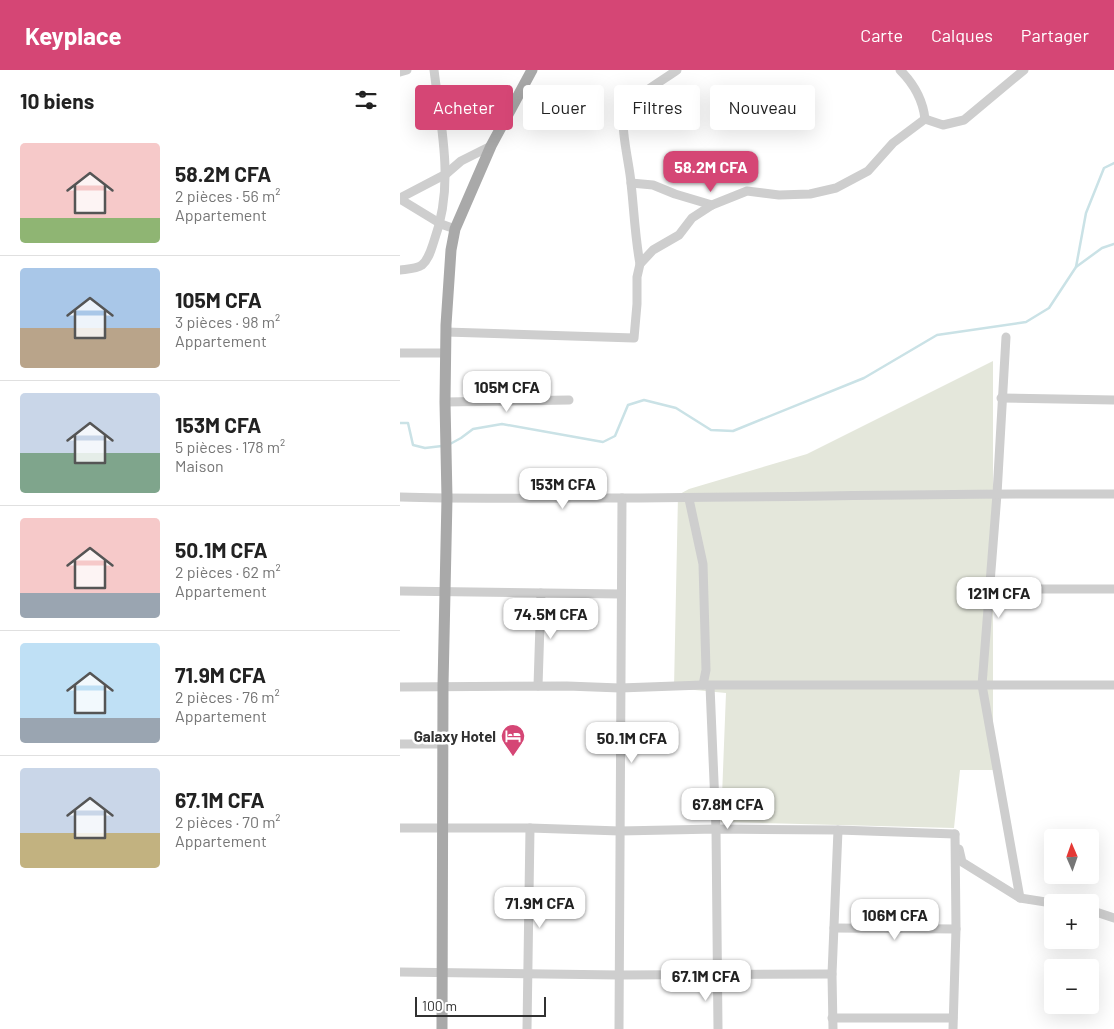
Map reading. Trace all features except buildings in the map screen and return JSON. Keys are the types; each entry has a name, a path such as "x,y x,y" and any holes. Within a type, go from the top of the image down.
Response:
{"main road":[{"path":"442,1029 442,744 447,498 444,438 445,353 450,250 455,229 491,146 532,70"}],"street":[{"path":"400,72 407,70"},
{"path":"400,270 421,266 428,259 441,224 446,174 445,141 434,70"},
{"path":"446,332 634,338 637,277 640,264 623,119 625,109 632,101 676,70"},
{"path":"900,70 910,80 923,106 925,119"},
{"path":"925,119 942,125 964,120 1024,70"},
{"path":"640,264 653,250 679,235 692,218 712,205 746,191 780,195 810,194 836,188 868,171 893,143 925,119"},
{"path":"400,198 446,174 461,161 491,146"},
{"path":"631,183 653,185 712,205"},
{"path":"400,198 441,224 455,229"},
{"path":"1006,337 1001,398 997,494 982,685 1020,898"},
{"path":"400,353 445,353"},
{"path":"1001,398 1114,400"},
{"path":"445,402 569,400"},
{"path":"400,497 690,499 1114,494"},
{"path":"619,1029 622,498"},
{"path":"690,499 702,564 706,670 716,829 718,1029"},
{"path":"990,588 1114,589"},
{"path":"400,591 621,594"},
{"path":"538,686 541,593"},
{"path":"400,687 538,686 620,688 707,685 1114,685"},
{"path":"400,744 442,744"},
{"path":"400,828 530,828 620,831 716,829 838,830 955,834"},
{"path":"527,1029 530,828"},
{"path":"832,1029 832,974 838,830"},
{"path":"955,834 962,862 1020,898 1044,902"},
{"path":"953,1029 956,929 955,834"},
{"path":"1099,913 1114,918"},
{"path":"834,928 956,929"},
{"path":"400,972 619,975 832,974"},
{"path":"832,1018 953,1018"}],"shaded area":[{"path":"993,361 993,770 960,770 954,828 721,822 726,693 674,688 678,495 689,489 807,454"}],"waterway":[{"path":"450,444 473,429 502,424 603,442 615,436 628,405 644,400 676,408 711,430 733,431 864,378 937,335 1026,322 1049,308 1076,267 1086,213 1104,168 1114,163"},
{"path":"1076,267 1102,248 1114,244"},
{"path":"400,423 408,423 413,445 425,448 442,446"}],"place":[{"name":"Galaxy Hotel","path":"513,757"}]}
